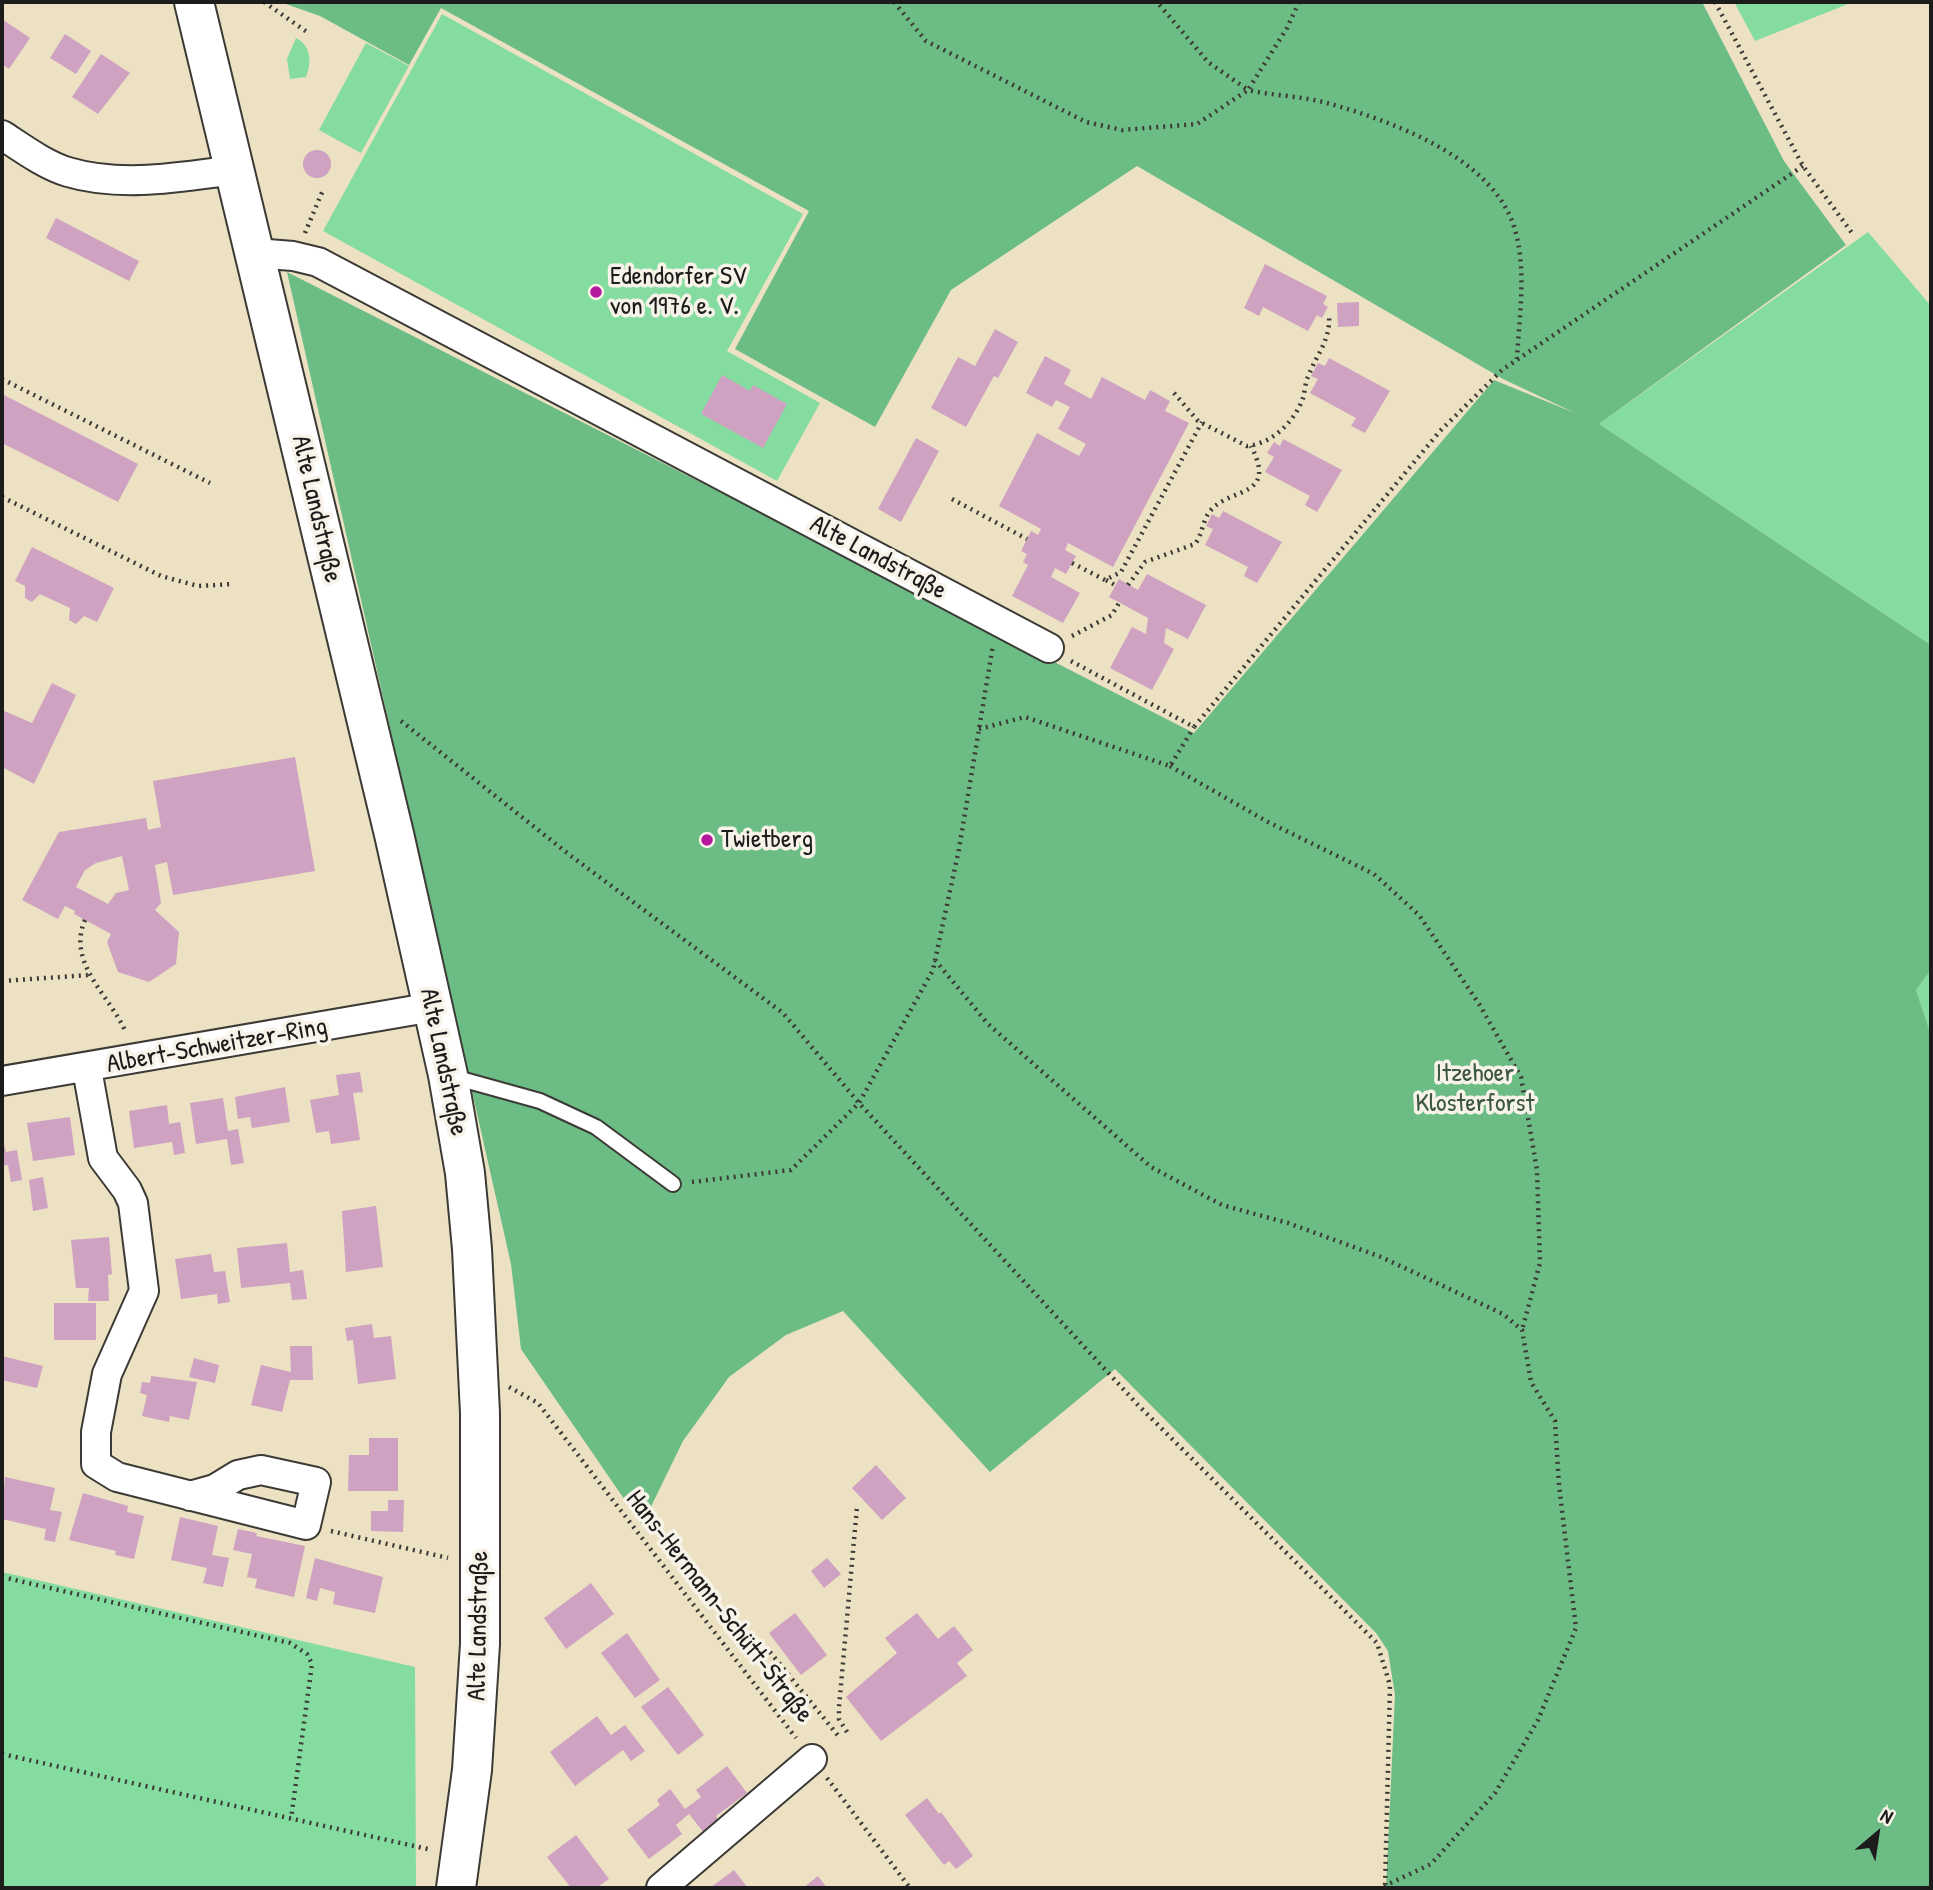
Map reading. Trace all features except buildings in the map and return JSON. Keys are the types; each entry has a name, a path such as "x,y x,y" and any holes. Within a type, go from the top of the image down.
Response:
{"street":[{"name":"Alte Landstraße","path":"194,2 433,1007 448,1075 467,1193 478,1376 481,1563 478,1708 458,1872"},
{"path":"2,135 65,171 100,179 137,180 235,170"},
{"name":"Alte Landstraße","path":"255,253 293,256 318,262 1049,648"},
{"name":"Albert-Schweitzer-Ring","path":"2,1081 86,1069 433,1007"},
{"path":"86,1069 103,1158 127,1190 133,1203 144,1291 107,1374 95,1442 96,1464 117,1476 190,1496 306,1525 316,1482 261,1470 238,1475 215,1489 190,1496"},
{"path":"661,1888 811,1759"}],"lane":[{"path":"448,1075 540,1101 596,1127 673,1184"}],"path":[{"path":"264,2 307,32"},
{"path":"894,2 926,41 1086,122 1122,130 1197,124 1248,90 1287,28 1299,2"},
{"path":"1157,2 1208,62 1248,90 1325,102 1434,142 1500,198 1516,230 1521,280 1517,360"},
{"path":"1715,2 1803,166 1852,233"},
{"path":"1170,766 1194,727 1440,431 1502,370 1803,166"},
{"path":"293,256 323,190"},
{"path":"1251,446 1280,431 1292,418 1328,338 1329,315"},
{"path":"2,379 210,483"},
{"path":"1128,585 1145,562 1195,544 1213,508 1250,490 1258,474 1259,461 1251,446 1202,422 1174,393"},
{"path":"1105,580 1121,572 1202,422"},
{"path":"2,497 160,576 198,586 233,584"},
{"path":"952,499 1027,539"},
{"path":"1072,562 1115,585"},
{"path":"1049,648 1112,615 1119,603"},
{"path":"673,1184 791,1170 859,1103 933,970 959,849 997,620"},
{"path":"1049,648 1081,668 1194,727"},
{"path":"358,687 571,856 783,1013 859,1103 1138,1405 1377,1643 1390,1685 1383,1888 1431,1864 1495,1794 1538,1720 1576,1628 1559,1485 1555,1421 1531,1382 1522,1331 1540,1263 1537,1170 1521,1077 1479,1004 1419,915 1374,874 1268,822 1170,766 1025,717 979,729"},
{"path":"85,920 80,932 80,948 89,975 122,1024 136,1060"},
{"path":"935,960 988,1024 1151,1167 1222,1205 1288,1223 1381,1257 1503,1314 1522,1331"},
{"path":"2,981 89,975"},
{"name":"Hans-Hermann-Schütt-Straße","path":"478,1376 513,1388 538,1403 910,1888"},
{"path":"847,1732 839,1719 839,1707 857,1507"},
{"path":"306,1525 428,1555 481,1563"},
{"path":"2,1577 290,1643 301,1649 313,1664 291,1819"},
{"path":"771,1652 840,1738"},
{"path":"2,1754 291,1819 458,1872"}],"green space":[{"name":"Itzehoer Klosterforst","path":"280,2 1702,2 1784,161 1846,245 1599,424 1931,645 1931,970 1916,990 1931,1035 1931,1888 1386,1888 1395,1695 1388,1651 1376,1633 1115,1369 990,1472 843,1311 786,1335 729,1377 683,1441 642,1525 521,1349 511,1264 287,272 1194,733 1494,380 1575,413 1503,379 1137,166 951,290 875,427 735,349 809,211 441,8 409,65 320,16"},
{"path":"1734,2 1853,2 1755,41"},
{"name":"Edendorfer SV von 1976 e. V.","path":"442,14 803,214 727,351 820,403 777,481 323,231"},
{"path":"296,38 305,45 309,66 306,77 290,79 287,59"},
{"path":"366,43 409,66 361,153 319,130"},
{"path":"1868,232 1931,306 1931,645 1599,424"},
{"path":"1931,970 1931,1035 1916,990"},
{"path":"2,1572 415,1667 416,1888 2,1888"}],"place":[{"name":"Edendorfer SV von 1976 e. V.","path":"596,292"},
{"name":"Twietberg","path":"707,840"}]}
